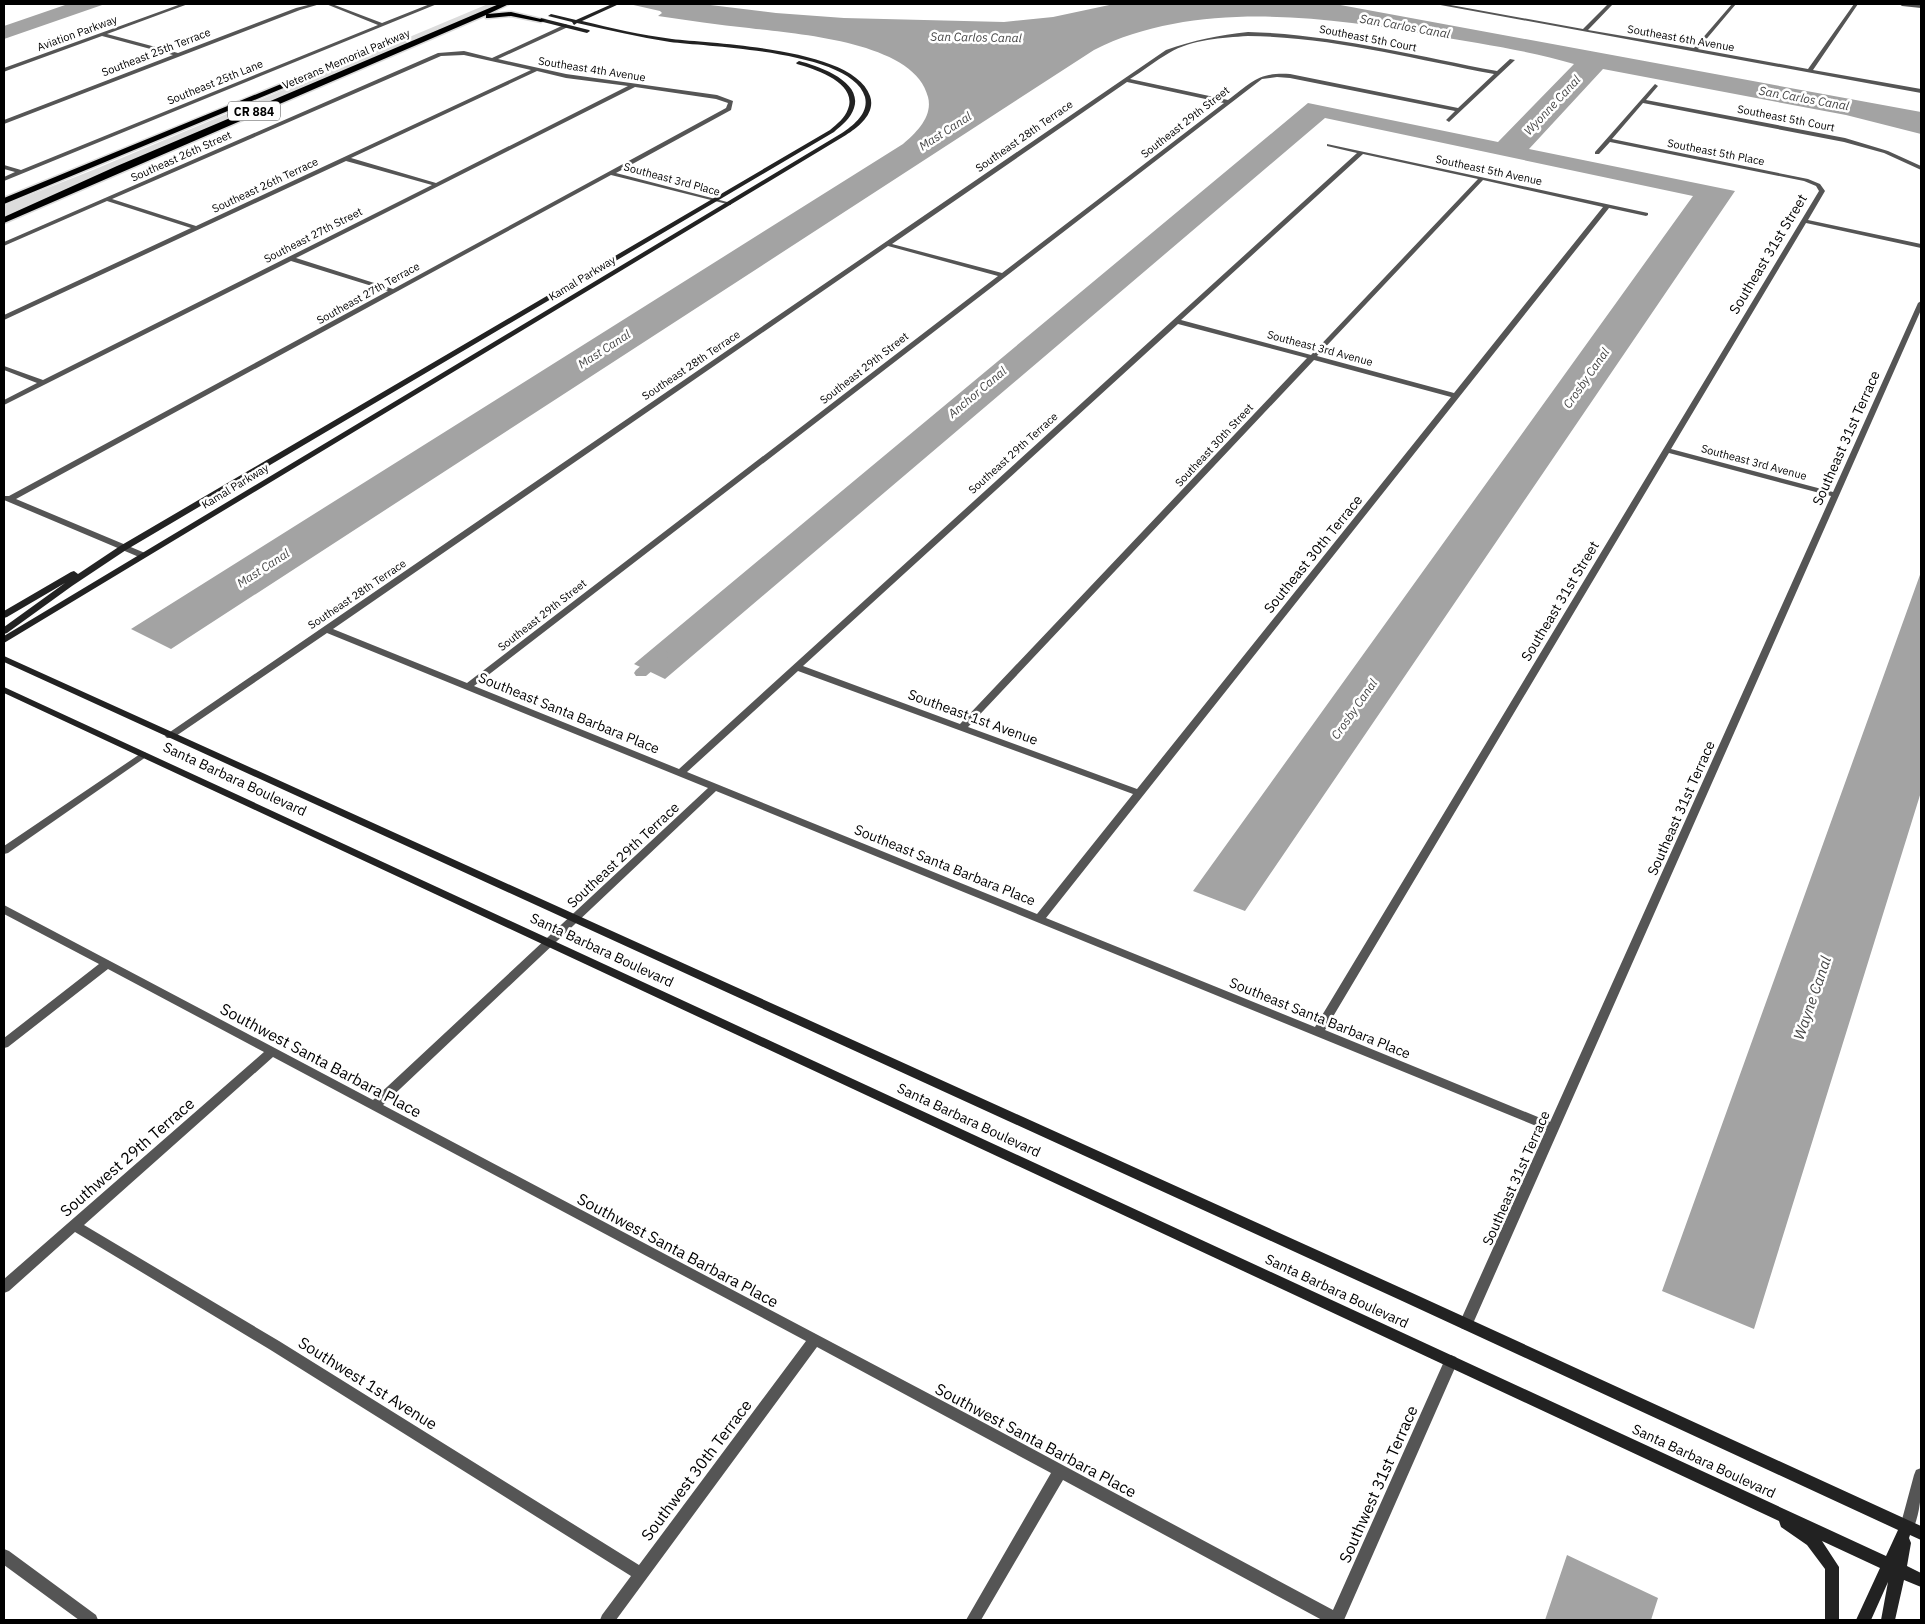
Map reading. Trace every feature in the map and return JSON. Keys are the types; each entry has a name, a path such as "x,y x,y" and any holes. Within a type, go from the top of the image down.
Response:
{"highway":[{"name":"Veterans Memorial Parkway","path":"4,220 120,168 505,4"},
{"path":"525,8 550,16"},
{"path":"357,67 384,59 491,15 520,15 541,20"},
{"name":"Veterans Memorial Parkway","path":"4,201 300,80"}],"street":[{"name":"Aviation Parkway","path":"4,64 169,4"},
{"name":"Aviation Parkway","path":"4,70 185,4"},
{"name":"Southeast 25th Terrace","path":"4,122 298,8 317,4"},
{"path":"328,4 382,25"},
{"name":"Southeast 25th Lane","path":"4,179 434,4"},
{"path":"492,60 616,4"},
{"name":"Southeast 6th Avenue","path":"1438,4 1482,10 1921,91"},
{"path":"1585,30 1611,4"},
{"path":"1695,50 1734,4"},
{"path":"1809,71 1856,4"},
{"path":"1902,4 1921,7"},
{"name":"Kamal Parkway","path":"4,640 142,555 850,131 865,115 869,103 863,87 854,78 840,69 799,56 672,40 550,16"},
{"name":"Kamal Parkway","path":"4,631 68,584 123,548 838,126 848,117 853,106 852,95 846,85 825,71 795,62 657,44 541,20"},
{"path":"93,32 178,55"},
{"name":"Southeast 5th Court","path":"1233,36 1269,34 1316,38 1498,73"},
{"name":"Southeast 28th Terrace","path":"170,736 1125,80 1174,49 1204,40 1233,36"},
{"name":"Southeast 4th Avenue","path":"450,52 464,53 535,70 716,97 731,102"},
{"name":"Southeast 26th Street","path":"4,244 433,57 450,52"},
{"path":"1448,120 1512,60"},
{"name":"Southeast 26th Terrace","path":"4,318 535,70"},
{"name":"Southeast 29th Street","path":"467,687 1260,78 1277,74 1459,110"},
{"path":"1125,80 1229,102"},
{"name":"Southeast 27th Street","path":"4,403 633,86"},
{"path":"1597,153 1655,86"},
{"name":"Southeast 5th Court","path":"1642,101 1845,140 1886,152 1921,168"},
{"name":"Southeast 27th Terrace","path":"7,498 729,109 732,105 731,102"},
{"name":"Southeast 5th Place","path":"1608,140 1801,179 1818,185"},
{"name":"Southeast 5th Avenue","path":"1329,145 1646,214"},
{"name":"Southeast 29th Terrace","path":"680,773 1362,152"},
{"path":"346,158 438,185"},
{"path":"4,167 21,172"},
{"name":"Southeast 3rd Place","path":"610,173 729,204"},
{"name":"Southeast 30th Street","path":"962,727 1482,178"},
{"name":"Southeast 31st Street","path":"1318,1032 1822,191 1818,185"},
{"path":"106,200 196,228"},
{"name":"Southeast 30th Terrace","path":"1039,919 1608,205"},
{"path":"1804,221 1921,246"},
{"path":"886,244 1003,275"},
{"path":"292,259 393,291"},
{"name":"Southeast 31st Terrace","path":"1466,1324 1921,303"},
{"name":"Southeast 3rd Avenue","path":"1176,321 1457,396"},
{"path":"4,368 43,383"},
{"name":"Southeast 3rd Avenue","path":"1666,450 1836,495"},
{"path":"7,498 142,555"},
{"path":"4,615 61,580 123,548"},
{"name":"Southeast Santa Barbara Place","path":"326,629 1553,1128"},
{"name":"Santa Barbara Boulevard","path":"4,660 575,918 1921,1533"},
{"name":"Southeast 1st Avenue","path":"797,667 1139,793"},
{"name":"Santa Barbara Boulevard","path":"4,690 1921,1580"},
{"path":"4,851 143,755"},
{"name":"Southeast 29th Terrace","path":"549,943 715,787"},
{"name":"Southwest Santa Barbara Place","path":"4,910 1336,1620"},
{"path":"374,1106 549,943"},
{"path":"4,1044 107,964"},
{"name":"Southwest 29th Terrace","path":"4,1287 272,1052"},
{"name":"Southwest 1st Avenue","path":"74,1225 274,1345 641,1574"},
{"name":"Southwest 30th Terrace","path":"607,1620 814,1341"},
{"name":"Southwest 31st Terrace","path":"1336,1620 1451,1361"},
{"path":"973,1620 1060,1472"},
{"path":"1888,1620 1894,1567 1921,1475"},
{"path":"1767,1508 1812,1540 1832,1567 1832,1620"},
{"path":"4,1556 91,1620"},
{"path":"1863,1620 1894,1567"}],"shaded area":[{"path":"488,4 497,4 119,164 4,216 4,205 93,170"}],"water":[{"path":"68,4 105,4 4,39 4,26"},
{"path":"629,4 702,4 776,13 844,18 1004,22 1053,17 1114,4 1335,4 1921,112 1921,134 1846,115 1603,69 1529,149 1735,191 1245,911 1193,891 1693,196 1325,118 665,679 634,664 1308,103 1498,142 1574,64 1522,51 1466,41 1347,22 1303,18 1216,18 1173,24 1133,34 1094,50 171,649 131,629 903,144 914,134 926,117 929,104 928,97 918,78 901,63 878,52 850,44 794,33 658,16 662,13 660,11"},
{"name":"Wayne Canal","path":"1921,572 1921,792 1754,1329 1662,1291"},
{"path":"1567,1555 1658,1598 1651,1620 1545,1620"}],"waterway":[{"name":"Anchor Canal","path":"641,673 662,655"}],"water label":[{"name":"San Carlos Canal","path":"1405,26"},
{"name":"San Carlos Canal","path":"976,37"},
{"name":"San Carlos Canal","path":"1804,98"},
{"name":"Wyonne Canal","path":"1552,105"},
{"name":"Mast Canal","path":"945,131"},
{"name":"Mast Canal","path":"604,349"},
{"name":"Crosby Canal","path":"1586,378"},
{"name":"Mast Canal","path":"263,568"},
{"name":"Crosby Canal","path":"1354,709"}]}
